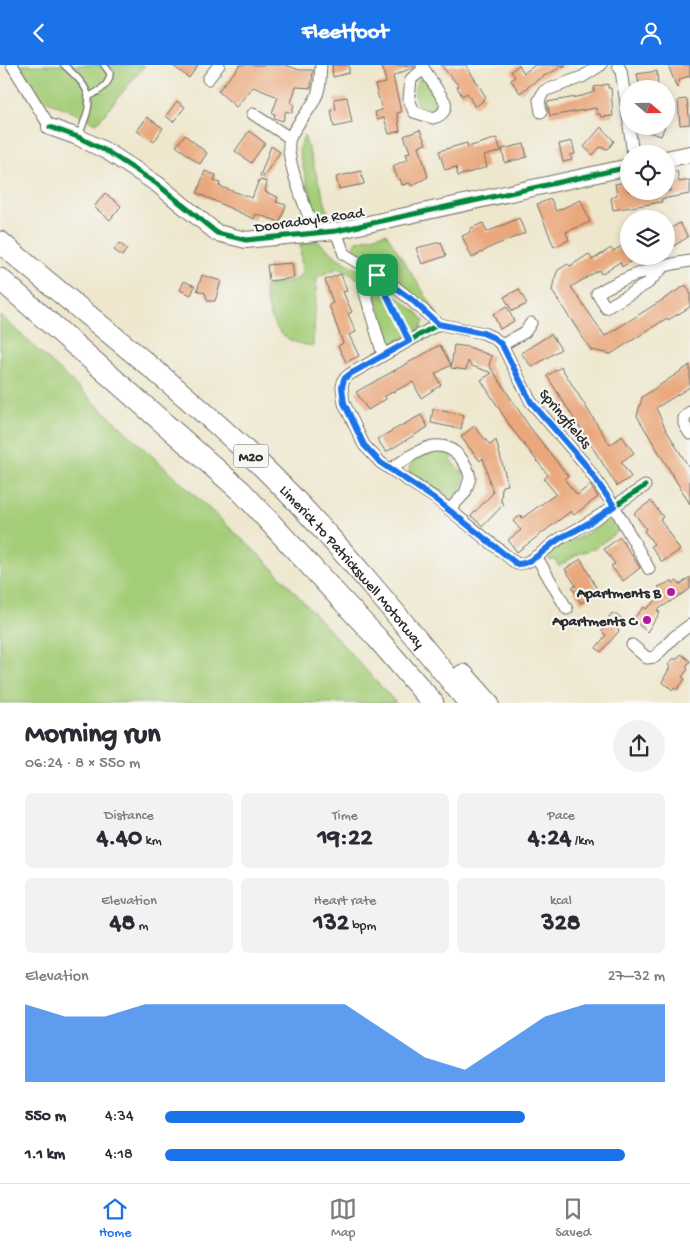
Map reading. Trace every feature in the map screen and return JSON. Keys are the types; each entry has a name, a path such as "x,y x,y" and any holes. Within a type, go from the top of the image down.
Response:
{"highway":[{"name":"Limerick to Patrickswell Motorway","path":"0,242 121,343 277,481 379,595 469,703"},
{"name":"Limerick to Patrickswell Motorway","path":"0,279 242,492 378,638 433,703"},
{"name":"M20","path":"277,481 333,529 488,703"},
{"name":"M20","path":"274,527 374,644 418,703"}],"street":[{"name":"Dooradoyle Road","path":"12,65 50,127 78,137 108,152 157,184 208,226 225,236 259,239 336,231 620,169"},
{"path":"208,79 218,65"},
{"path":"315,233 291,164 290,139 316,98 319,89 321,65"},
{"path":"540,112 539,100 544,91 582,77 600,65"},
{"path":"623,67 624,80"},
{"path":"253,115 290,139"},
{"path":"675,157 690,154"},
{"path":"336,231 344,254 411,299 438,324 483,333 494,338 502,345 525,332 530,323"},
{"path":"675,263 690,261"},
{"path":"665,265 648,283 606,308 597,293 641,271 665,265"},
{"path":"363,286 383,355"},
{"path":"438,324 344,379 342,395 344,403 364,445 381,463 450,509 512,562 522,564 563,536 573,533 645,486"},
{"name":"Springfields","path":"502,345 531,402 584,463 614,506 649,569"},
{"path":"690,412 683,422 690,434"},
{"path":"392,469 425,448 442,447 452,449 462,460 470,478 465,493 450,509"},
{"path":"536,556 568,609"},
{"path":"632,645 647,658 655,657 674,637 690,625"}],"lane":[{"path":"64,65 82,81 88,97 88,109 78,137"},
{"path":"88,97 98,92 108,80 110,73 104,65"}],"path":[{"path":"377,275 409,341"}],"green space":[{"path":"20,65 145,65 97,123 41,98"},
{"path":"419,79 425,79 443,104 438,113 418,109 415,90"},
{"path":"304,135 332,225 324,225 317,219 314,210 299,152"},
{"path":"386,233 438,315 408,289 389,276 390,272 353,249 357,241"},
{"path":"318,241 338,258 362,272 365,276 359,279 338,268 317,277 313,346 290,340 276,327 269,309 264,287 298,279 302,271 300,244"},
{"path":"374,278 419,314 424,321 420,330 393,343 392,346 389,346 383,340 385,330 383,319 379,308 372,301 372,296 378,291"},
{"path":"0,315 269,564 396,703 0,703"},
{"path":"436,451 453,455 451,461 460,471 464,471 459,493 449,502 428,481 412,474 409,470 411,461"},
{"path":"608,519 615,519 621,529 594,549 580,553 559,566 554,559 550,561 549,555 557,549"}],"building":[{"path":"172,65 198,65 189,78"},
{"path":"240,65 286,65 299,70 313,70 311,88 296,87 291,103 294,104 292,113 286,111 283,121 274,118 275,114 272,113 278,97 253,87 236,107 218,91"},
{"path":"332,65 349,65 349,73 333,77"},
{"path":"382,65 414,65 414,67 393,76 401,112 397,113 400,131 389,134 384,118 377,120 375,112 382,110 375,85 386,83"},
{"path":"441,65 466,65 486,97 483,101 475,107 467,93 462,96 457,87 459,86"},
{"path":"519,65 524,73 535,65 566,65 540,78 520,93 511,80 515,77 511,71"},
{"path":"668,65 690,65 690,76 680,79 677,88"},
{"path":"657,71 658,80 638,80 637,74"},
{"path":"608,84 608,88 611,88 613,116 601,117 600,114 597,114 596,108 550,116 547,102 582,96 594,92 594,87"},
{"path":"347,97 352,123 334,127 331,110 336,109 334,99"},
{"path":"687,99 690,124 680,125 678,100"},
{"path":"177,101 185,107 173,122 166,116"},
{"path":"147,117 163,128 154,142 137,131"},
{"path":"601,127 614,141 608,149 600,147 593,155 584,147"},
{"path":"420,130 426,144 419,146 428,177 411,186 410,183 402,185 393,166 408,159 406,153 410,152 404,136"},
{"path":"249,131 265,143 251,163 235,151"},
{"path":"185,135 207,153 200,164 176,146"},
{"path":"497,138 501,151 484,156 487,167 458,176 456,167 445,170 439,151 467,143 468,147"},
{"path":"572,141 575,154 570,155 572,160 563,162 559,144"},
{"path":"524,144 527,157 505,163 502,149"},
{"path":"271,146 280,152 263,177 260,176"},
{"path":"205,171 216,175 214,181 220,183 219,186 252,198 259,180 267,182 265,192 278,197 276,202 286,205 280,222 256,214 254,219 197,193"},
{"path":"361,171 364,184 339,189 336,177"},
{"path":"675,171 677,171 679,182 690,180 690,194 675,197"},
{"path":"620,183 620,200 661,200 662,202 613,210 611,198 617,195 615,184"},
{"path":"105,193 121,206 110,220 94,207"},
{"path":"551,199 556,211 581,200 590,222 566,232 569,240 554,247 537,204"},
{"path":"519,218 525,233 493,246 472,258 462,236 469,233 471,228 483,223 487,232"},
{"path":"680,223 688,237 675,245 675,226"},
{"path":"441,242 446,256 422,264 416,248"},
{"path":"119,243 127,249 122,256 114,250"},
{"path":"620,247 620,262 601,274 599,270 571,287 605,336 686,285 690,292 690,307 668,320 667,318 611,354 591,350 552,291 558,270 568,264 570,266 589,254 592,260 611,248 613,251"},
{"path":"292,263 294,278 269,281 267,265"},
{"path":"341,274 347,291 343,292 352,312 348,314 356,332 349,335 359,356 346,362 338,346 343,343 329,305 333,303 325,280"},
{"path":"202,275 221,281 215,301 208,301 205,293 197,290"},
{"path":"184,281 195,286 191,295 180,290"},
{"path":"519,289 527,304 512,311 504,297"},
{"path":"507,307 514,321 500,329 493,314"},
{"path":"551,334 561,349 532,367 521,353"},
{"path":"440,345 451,365 435,374 441,385 421,398 413,382 385,396 386,399 368,410 356,392"},
{"path":"454,345 469,347 492,356 489,365 529,426 568,476 564,479 577,495 590,485 598,497 574,515 571,511 517,552 508,540 521,530 513,521 521,515 522,518 556,494 544,479 548,475 512,429 481,380 492,373 472,366 468,361 466,370 451,368"},
{"path":"690,365 690,387 656,408 665,428 690,469 690,504 637,416 642,397"},
{"path":"561,367 610,445 622,436 634,453 621,462 631,477 617,486 547,376"},
{"path":"433,409 464,415 461,429 431,423"},
{"path":"421,415 428,427 386,452 377,439"},
{"path":"474,426 490,445 496,440 508,485 502,486 501,502 504,504 483,526 471,516 493,493 483,458 480,461 461,437"},
{"path":"651,501 663,517 660,519 680,550 662,562 651,546 654,544 644,531 646,529 634,513"},
{"path":"620,537 640,568 623,581 611,566 615,564 604,549"},
{"path":"581,559 599,593 581,603 572,587 576,586 565,569"},
{"path":"690,577 690,589 657,610 660,613 647,632 633,619 644,607 646,609 661,596 657,591 660,589 658,587 672,581 673,583 677,581 680,585"},
{"path":"612,613 625,620 617,629 619,631 601,652 596,648 606,635 601,627"},
{"path":"681,654 690,661 686,667 688,669 682,677 685,679 677,690 674,688 673,690 662,682 670,667 668,665"}],"cycle path":[{"path":"50,127 78,137 108,152 157,184 217,233 246,240 336,231 620,169"},
{"path":"439,324 344,379 342,387 344,403 364,445 381,463 435,498 517,564 530,561 557,540 595,519 645,486"}],"place":[{"name":"Apartments B","path":"671,592"},
{"name":"Apartments C","path":"647,620"}],"route":[{"path":"377,275 411,299 438,324 483,333 494,338 502,345 531,402 584,463 614,506 573,533 563,536 527,562 517,564 512,562 450,509 381,463 364,445 342,395 344,379 350,374 409,341 377,275"}]}
